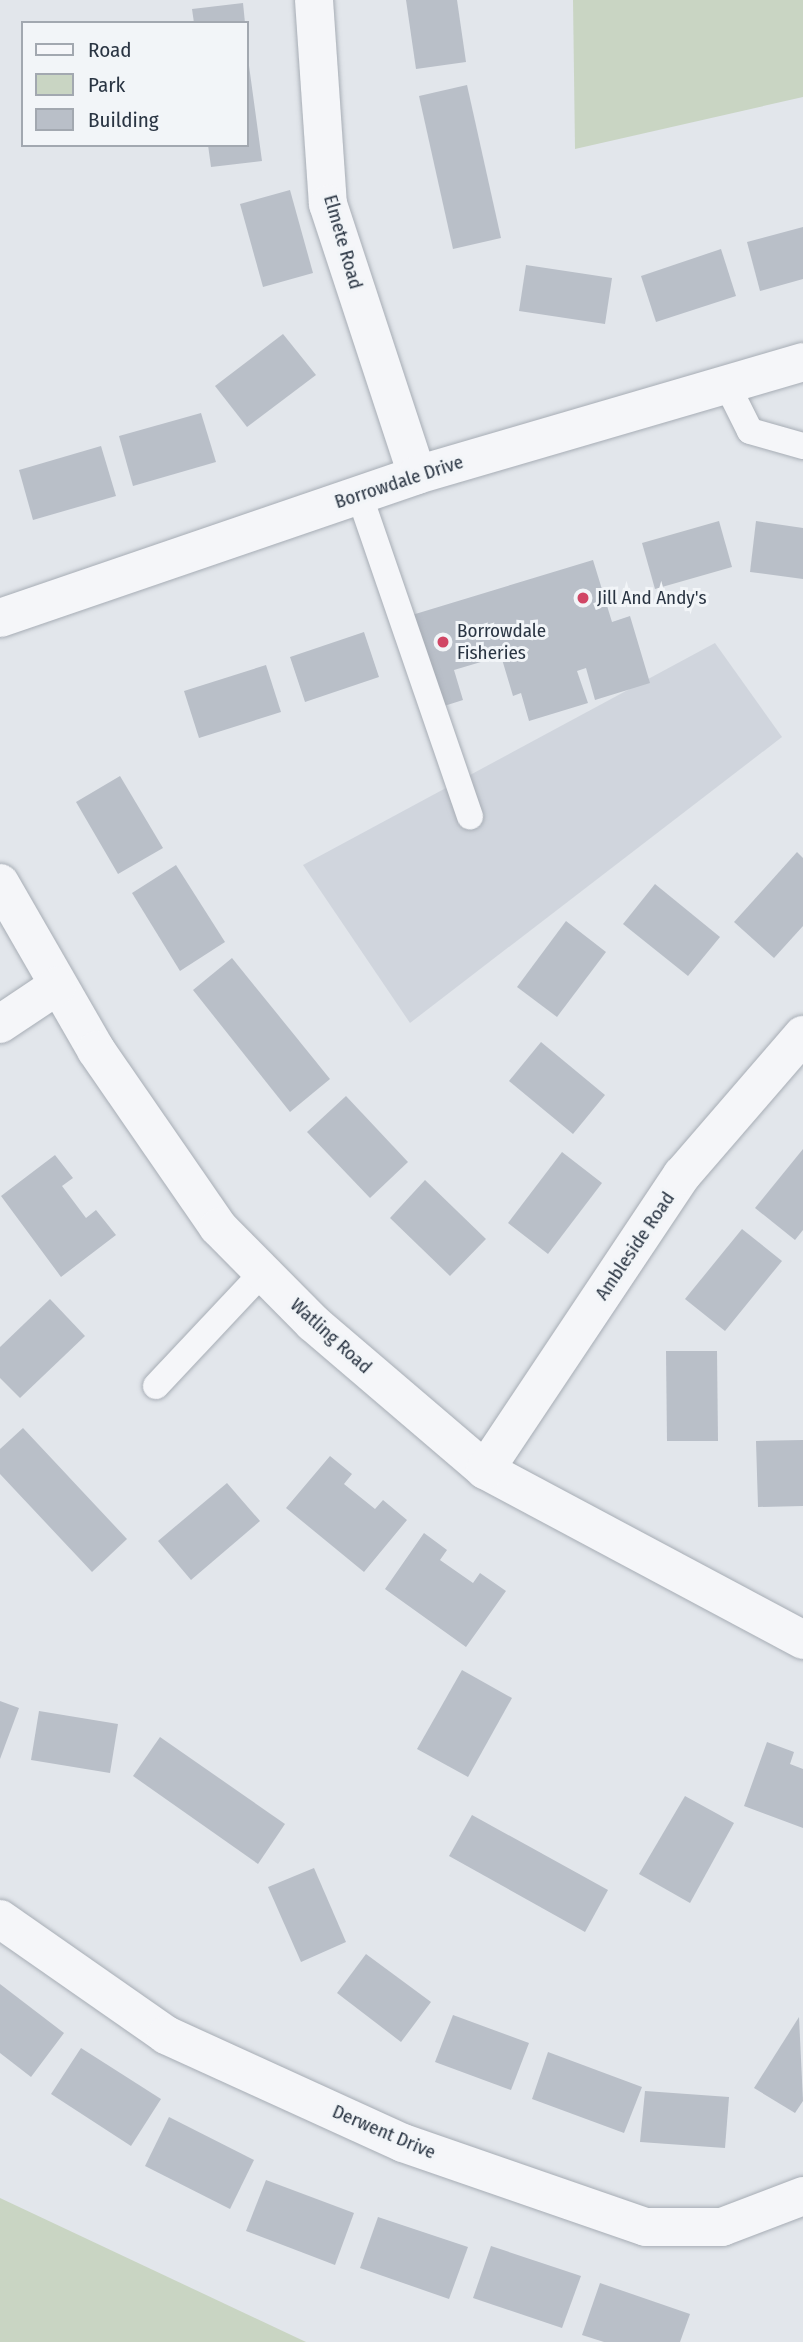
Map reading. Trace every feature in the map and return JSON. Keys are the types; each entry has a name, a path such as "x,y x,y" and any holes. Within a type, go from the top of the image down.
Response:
{"street":[{"name":"Elmete Road","path":"314,0 328,204 417,475"},
{"name":"Borrowdale Drive","path":"0,618 417,475 803,362"},
{"name":"Watling Road","path":"0,883 57,986 218,1227 313,1323 485,1470 803,1640"},
{"path":"0,1024 57,986"},
{"name":"Ambleside Road","path":"485,1470 682,1175 803,1035"},
{"name":"Derwent Drive","path":"0,1919 166,2035 404,2144 634,2223 722,2227 803,2196"}],"lane":[{"path":"727,385 750,431 803,446"},
{"path":"359,494 470,816"},
{"path":"156,1385 262,1272"}],"shaded area":[{"path":"715,643 782,737 410,1023 303,865"}],"green space":[{"path":"573,0 803,0 803,97 575,149"},
{"path":"0,2198 306,2342 0,2342"}],"building":[{"path":"406,0 457,0 466,62 416,69"},
{"path":"243,3 245,21 194,21 192,9"},
{"path":"248,58 262,161 211,167 208,147 248,147"},
{"path":"467,85 501,238 453,249 419,96"},
{"path":"290,190 313,273 263,287 240,204"},
{"path":"803,227 803,279 760,291 747,242"},
{"path":"721,249 736,296 656,322 641,276"},
{"path":"526,265 612,278 605,324 519,311"},
{"path":"283,334 316,375 247,427 215,386"},
{"path":"201,413 216,462 133,486 119,436"},
{"path":"101,446 116,496 33,520 19,470"},
{"path":"719,521 732,567 655,589 642,543"},
{"path":"756,521 803,528 803,579 750,572"},
{"path":"593,560 612,622 630,616 650,683 595,700 586,668 577,671 588,703 529,721 521,693 513,696 501,656 454,670 463,700 441,707 412,615"},
{"path":"364,632 379,677 305,702 290,657"},
{"path":"266,665 281,712 199,738 184,691"},
{"path":"120,776 163,848 118,874 76,802"},
{"path":"797,852 803,858 803,926 774,958 734,922"},
{"path":"176,865 225,942 180,971 132,893"},
{"path":"655,884 720,937 688,976 623,924"},
{"path":"566,921 606,952 557,1017 517,987"},
{"path":"232,958 330,1079 290,1112 193,990"},
{"path":"541,1042 605,1095 573,1134 509,1081"},
{"path":"346,1096 408,1162 370,1198 307,1132"},
{"path":"803,1149 803,1230 795,1240 755,1208"},
{"path":"562,1152 602,1183 548,1254 508,1223"},
{"path":"55,1155 73,1178 62,1186 86,1218 96,1210 116,1235 61,1277 1,1196"},
{"path":"425,1180 486,1239 450,1276 390,1218"},
{"path":"742,1229 782,1261 725,1331 685,1299"},
{"path":"50,1299 85,1336 20,1398 0,1378 0,1347"},
{"path":"666,1351 717,1351 718,1441 667,1441"},
{"path":"23,1428 127,1539 92,1572 0,1474 0,1449"},
{"path":"803,1440 803,1506 758,1507 756,1441"},
{"path":"330,1456 352,1474 344,1484 375,1509 383,1500 407,1520 364,1572 286,1508"},
{"path":"227,1483 260,1521 191,1580 158,1541"},
{"path":"424,1533 447,1550 440,1560 473,1583 480,1573 506,1591 466,1647 385,1589"},
{"path":"462,1670 512,1698 468,1777 417,1749"},
{"path":"0,1701 19,1708 0,1759"},
{"path":"39,1711 118,1724 110,1773 31,1760"},
{"path":"160,1737 285,1824 258,1864 133,1776"},
{"path":"767,1742 794,1752 790,1764 803,1769 803,1828 744,1806"},
{"path":"685,1796 734,1823 690,1903 639,1874"},
{"path":"472,1815 608,1890 585,1932 449,1856"},
{"path":"314,1868 346,1942 301,1962 268,1887"},
{"path":"366,1954 431,2002 401,2042 337,1993"},
{"path":"0,1984 64,2033 31,2077 0,2053"},
{"path":"453,2015 529,2043 511,2090 435,2062"},
{"path":"799,2017 803,2101 795,2113 754,2088"},
{"path":"81,2048 161,2099 131,2146 51,2094"},
{"path":"548,2052 642,2087 624,2133 532,2099"},
{"path":"645,2091 729,2097 725,2148 640,2142"},
{"path":"169,2117 254,2160 230,2209 145,2166"},
{"path":"266,2180 354,2213 335,2265 246,2231"},
{"path":"378,2217 468,2247 449,2299 360,2268"},
{"path":"491,2246 581,2276 562,2328 473,2298"},
{"path":"600,2283 690,2314 680,2342 604,2342 582,2335"}],"place":[{"name":"Jill And Andy's","path":"583,598"},
{"name":"Borrowdale Fisheries","path":"443,642"}]}
